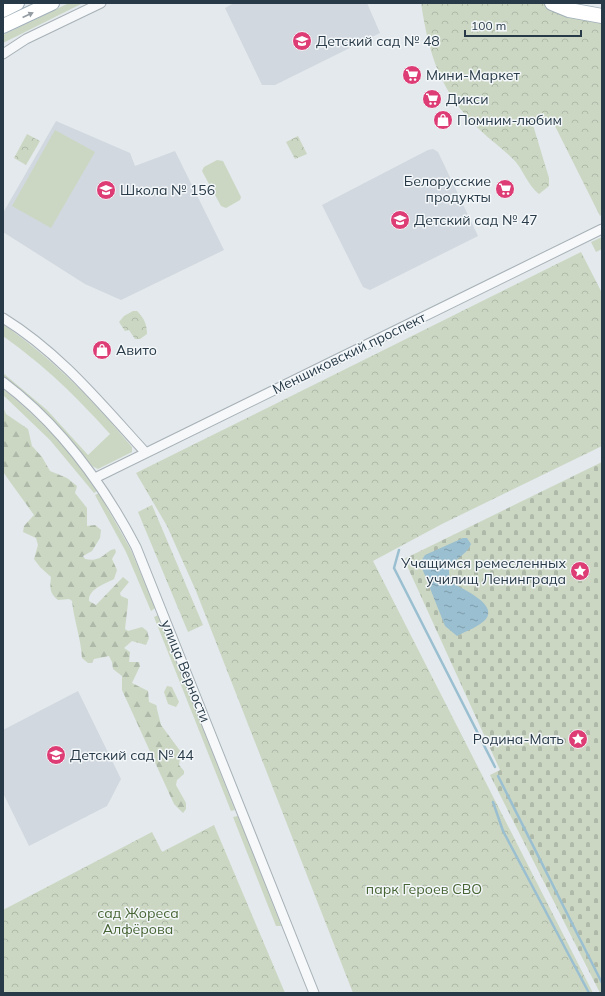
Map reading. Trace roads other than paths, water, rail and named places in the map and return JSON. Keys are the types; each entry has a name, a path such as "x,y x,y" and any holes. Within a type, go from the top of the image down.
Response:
{"main road":[{"path":"3,10 17,3"},
{"path":"3,26 52,3"},
{"path":"552,3 569,10 602,16"}],"street":[{"path":"3,54 26,40 101,3"},
{"name":"Меншиковский проспект","path":"95,478 145,452 602,229"},
{"path":"3,318 46,349 85,384 145,452"},
{"name":"улица Верности","path":"3,382 27,402 55,430 95,478 125,526 138,552 314,993"}],"water":[{"path":"463,538 467,538 471,544 469,548 452,564 449,572 450,578 453,583 471,593 483,603 487,608 488,613 486,619 480,624 457,636 445,626 420,563 425,555"}],"waterway":[{"path":"399,550 394,568 495,767"},
{"path":"498,776 602,983"},
{"path":"493,802 503,831 589,993"}],"place":[{"name":"Детский сад № 48","path":"302,41"},
{"name":"Мини-Маркет","path":"412,75"},
{"name":"Дикси","path":"432,99"},
{"name":"Помним-любим","path":"443,120"},
{"name":"Белорусские продукты","path":"505,189"},
{"name":"Школа № 156","path":"106,190"},
{"name":"Детский сад № 47","path":"400,220"},
{"name":"Авито","path":"102,350"},
{"name":"Учащимся ремесленных училищ Ленинграда","path":"580,571"},
{"name":"Родина-Мать","path":"578,739"},
{"name":"Детский сад № 44","path":"56,755"}],"park label":[{"name":"парк Героев СВО","path":"424,889"},
{"name":"сад Жореса Алфёрова","path":"138,922"}]}
